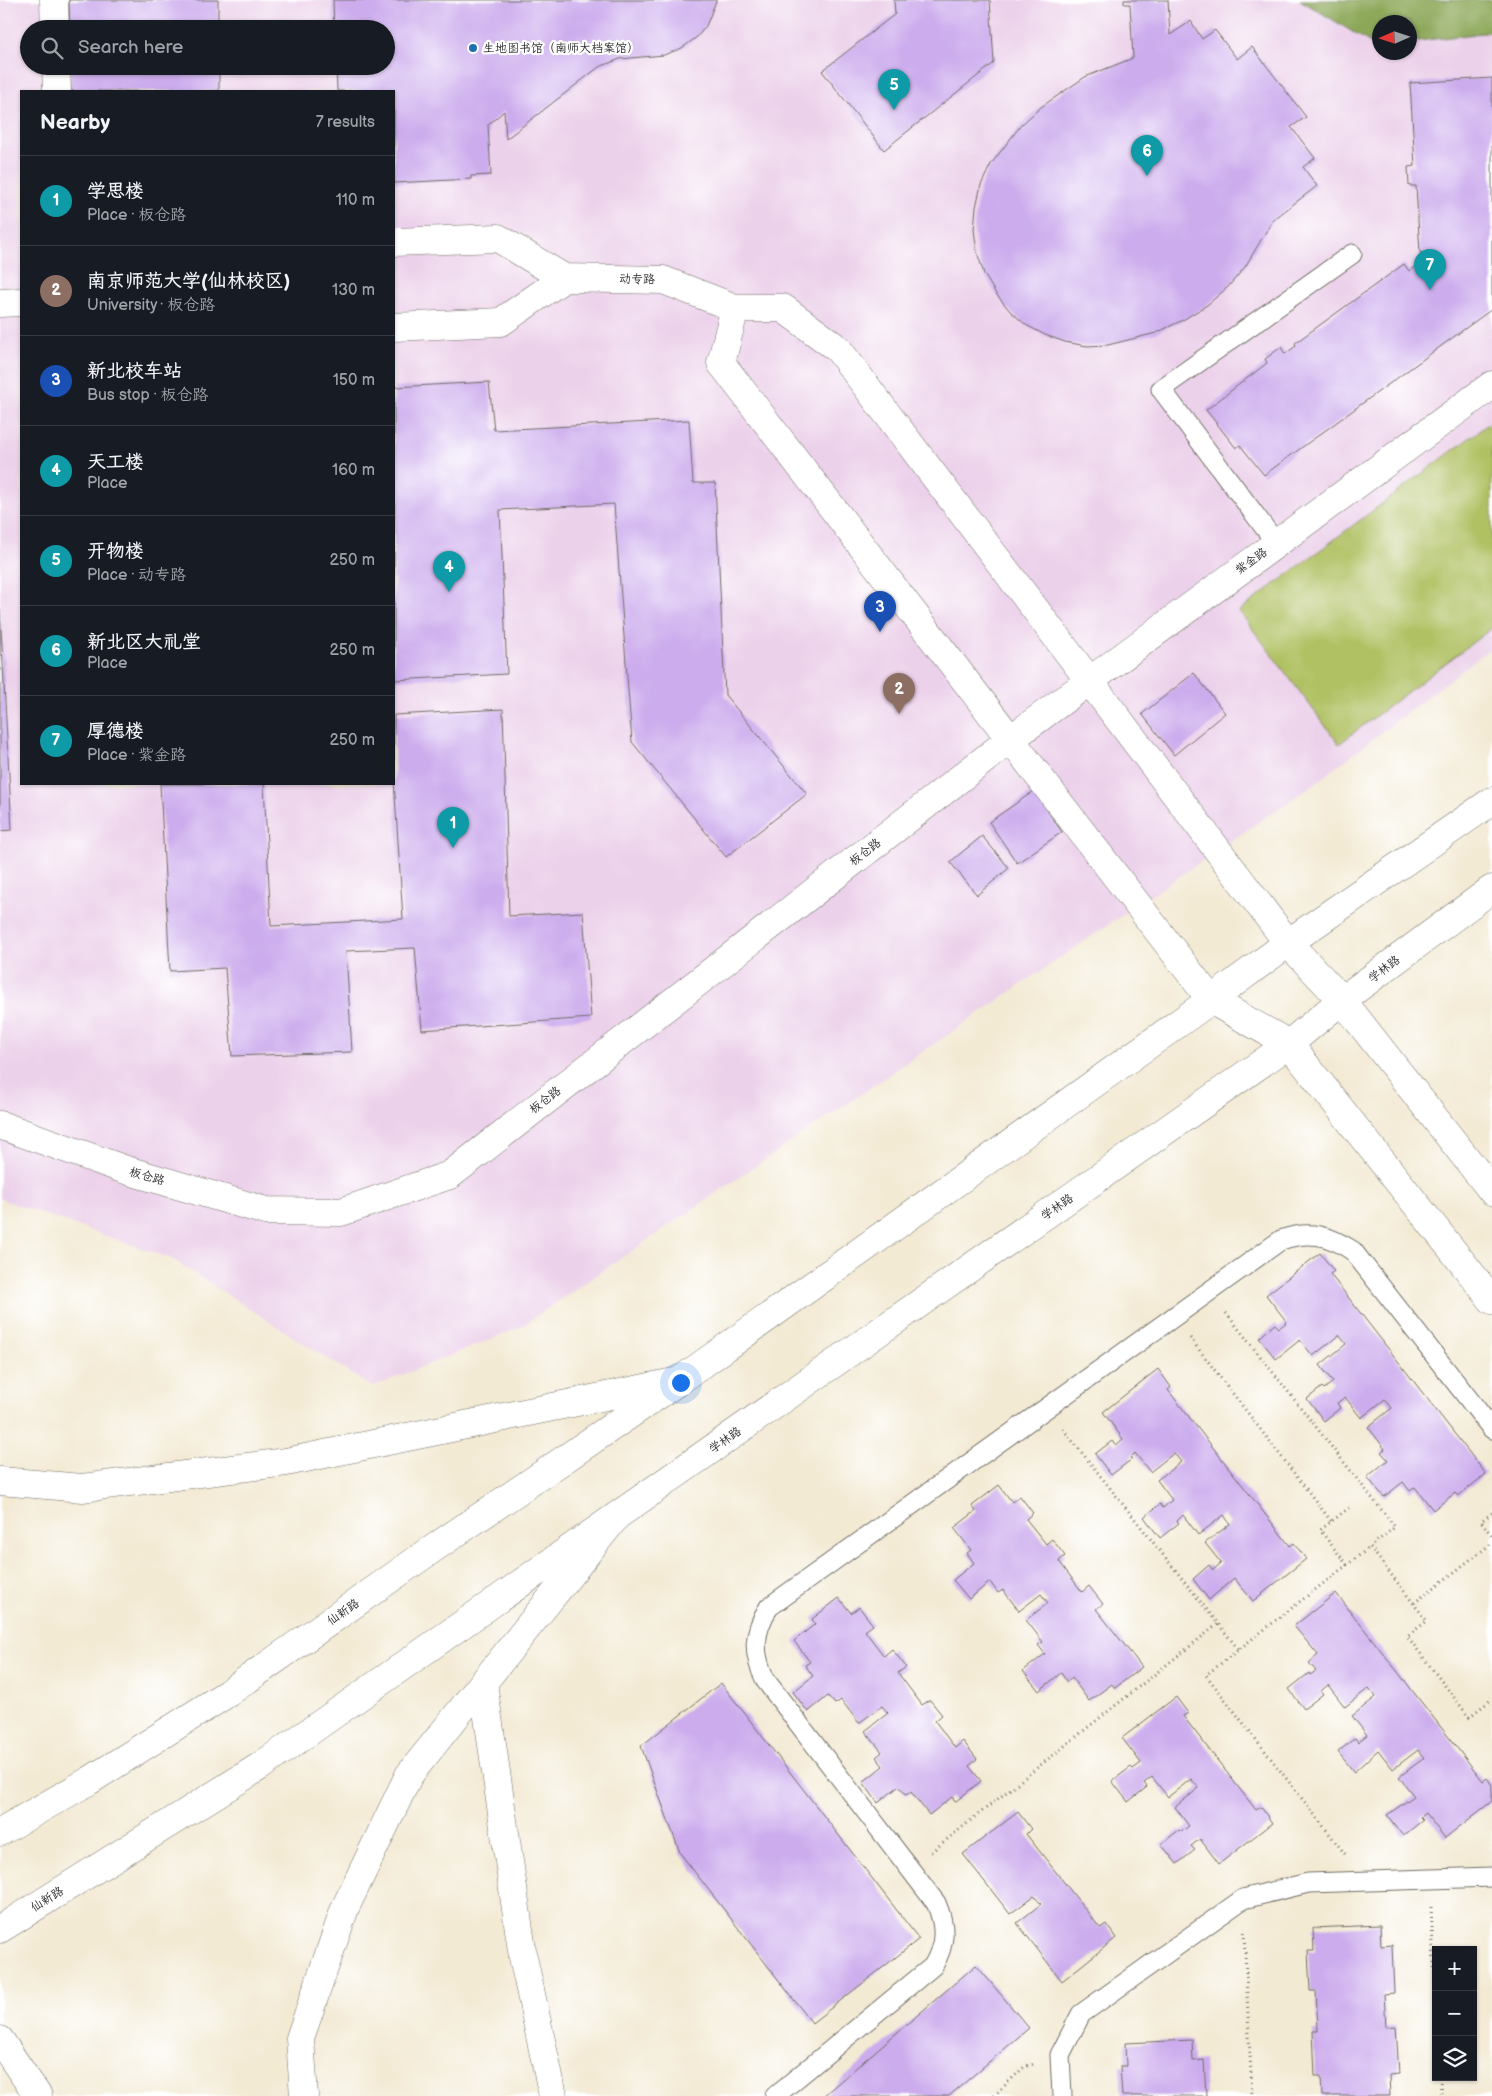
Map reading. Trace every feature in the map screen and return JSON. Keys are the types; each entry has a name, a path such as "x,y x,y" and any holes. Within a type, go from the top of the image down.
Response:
{"main road":[{"path":"54,0 55,20"},
{"path":"56,75 57,90"},
{"path":"395,242 498,238 564,278 501,322 395,327"},
{"name":"动专路","path":"564,278 663,280 735,308"},
{"path":"0,303 20,302"},
{"path":"1492,1191 1342,1000 1288,943 838,349 783,308 735,308 721,362 1012,738 1211,1000 1289,1044 1492,1300"},
{"name":"紫金路","path":"1012,738 1492,385"},
{"name":"板仓路","path":"0,1125 126,1170 266,1211 341,1212 450,1175 1012,738"},
{"path":"0,1481 82,1488 286,1462 679,1381 1288,943 1492,801"},
{"name":"学林路","path":"616,1517 1289,1044 1342,1000 1492,889"},
{"name":"仙新路","path":"0,1832 89,1781 228,1693 421,1557 679,1381"},
{"path":"304,2096 300,2038 345,1908 409,1775 616,1517"},
{"name":"仙新路","path":"0,1929 259,1767 616,1517"},
{"path":"483,1683 523,1957 553,2096"},
{"path":"0,2040 38,2096"}],"lane":[{"path":"1276,543 1160,389 1352,254"},
{"path":"775,2096 933,1966 942,1945 944,1933 942,1917 936,1903 766,1681 756,1658 756,1635 760,1620 769,1607 1281,1240 1309,1234 1323,1236 1339,1242 1353,1251 1492,1429"},
{"path":"1062,2096 1060,2055 1081,2014 1243,1899 1308,1883 1492,1877"}],"path":[{"path":"1209,1292 1394,1527 1206,1675 1365,1880"},
{"path":"1174,1317 1331,1521"},
{"path":"1046,1408 1239,1650"},
{"path":"1347,1565 1320,1530 1349,1508"},
{"path":"1492,1513 1481,1522 1492,1536"},
{"path":"1414,1603 1492,1543"},
{"path":"1370,1547 1427,1621 1407,1636 1469,1717 1492,1699"},
{"path":"910,1869 1218,1624"},
{"path":"1429,1879 1436,1991"},
{"path":"1243,1899 1252,2096"},
{"path":"994,2096 1024,2068 1060,2055"},
{"path":"1440,2081 1441,2096"}],"shaded area":[{"path":"0,0 1492,0 1492,647 1317,782 519,1328 372,1387 172,1259 0,1199"}],"green space":[{"path":"1300,0 1492,0 1492,32 1417,41 1417,15 1372,15 1372,44"},
{"path":"1492,421 1492,628 1339,744 1239,611"}],"building":[{"path":"69,0 218,0 218,20 70,20"},
{"path":"333,0 716,0 706,26 697,37 682,48 664,55 620,59 599,67 506,139 504,111 488,125 491,175 471,176 471,179 395,183 395,90 337,90 336,75 395,75 395,20 334,20"},
{"path":"894,0 990,0 994,63 884,150 822,71 895,14"},
{"path":"1124,0 1168,0 1170,35 1191,21 1202,39 1215,30 1237,59 1252,47 1306,117 1291,127 1315,158 1303,167 1317,186 1273,220 1245,267 1228,287 1207,305 1183,320 1156,333 1108,345 1087,346 1065,342 1045,335 1026,325 1010,311 996,294 984,274 977,252 974,230 976,207 981,185 991,164 1021,125 1041,107 1085,77 1133,58 1130,4 1124,4"},
{"path":"70,75 219,75 219,90 71,90"},
{"path":"1492,78 1492,309 1264,475 1240,445 1236,448 1206,410 1267,363 1265,359 1281,347 1285,354 1296,346 1295,343 1404,264 1409,271 1428,257 1428,252 1420,253 1416,186 1409,186 1408,167 1415,166 1410,83"},
{"path":"489,382 494,430 689,420 693,483 715,483 725,695 807,794 726,857 632,742 614,504 500,510 507,674 395,680 395,387"},
{"path":"0,610 12,830 0,831"},
{"path":"1194,673 1225,713 1174,755 1142,714"},
{"path":"503,709 509,916 583,912 591,1018 422,1030 415,948 346,951 352,1052 232,1056 225,968 170,971 160,785 264,785 271,926 403,919 394,785 395,715"},
{"path":"1034,791 1062,832 1017,863 989,822"},
{"path":"982,836 1009,868 977,895 950,862"},
{"path":"1320,1253 1334,1271 1330,1274 1486,1474 1458,1496 1455,1493 1433,1510 1415,1487 1410,1491 1403,1482 1384,1497 1367,1477 1388,1460 1381,1452 1385,1449 1368,1427 1392,1408 1385,1399 1361,1418 1345,1397 1337,1403 1340,1408 1324,1421 1307,1399 1322,1387 1324,1389 1333,1382 1320,1365 1346,1344 1339,1335 1313,1356 1300,1340 1276,1359 1259,1338 1275,1324 1279,1328 1287,1322 1266,1295"},
{"path":"1158,1369 1171,1387 1168,1390 1290,1546 1294,1543 1306,1559 1253,1601 1234,1578 1209,1600 1193,1579 1209,1565 1213,1570 1221,1563 1205,1543 1230,1524 1224,1515 1198,1535 1183,1515 1177,1521 1179,1523 1160,1538 1144,1517 1160,1504 1163,1508 1172,1500 1157,1480 1181,1462 1174,1453 1150,1472 1135,1453 1130,1458 1132,1459 1111,1475 1095,1454 1112,1441 1116,1445 1123,1439 1103,1412"},
{"path":"999,1485 1012,1502 1020,1496 1033,1513 1026,1519 1046,1544 1052,1539 1065,1556 1059,1561 1082,1592 1089,1586 1103,1604 1096,1609 1142,1667 1115,1688 1112,1684 1089,1701 1072,1678 1067,1682 1061,1673 1039,1691 1023,1671 1045,1654 1038,1645 1043,1642 1026,1620 1048,1603 1041,1594 1019,1611 1003,1590 998,1593 990,1582 969,1599 953,1580 974,1563 967,1553 971,1550 954,1528 976,1511 972,1506"},
{"path":"1336,1593 1483,1781 1487,1778 1492,1785 1492,1801 1445,1838 1425,1813 1420,1817 1423,1820 1403,1836 1387,1815 1414,1796 1399,1777 1424,1758 1418,1750 1393,1769 1378,1750 1354,1772 1338,1752 1355,1738 1358,1742 1367,1735 1352,1716 1376,1697 1369,1688 1345,1707 1328,1685 1321,1691 1323,1694 1304,1709 1289,1689 1309,1673 1310,1675 1316,1671 1309,1663 1318,1655 1294,1626"},
{"path":"839,1598 851,1613 859,1607 873,1625 865,1631 884,1656 892,1649 906,1667 898,1673 922,1705 930,1700 942,1715 935,1721 955,1748 963,1741 977,1759 969,1766 981,1781 955,1802 952,1797 929,1815 911,1792 906,1795 899,1786 878,1803 863,1782 883,1766 876,1757 882,1752 865,1731 888,1713 882,1706 859,1723 841,1700 835,1704 828,1696 808,1712 793,1692 813,1676 805,1665 810,1662 794,1641 815,1624 812,1619"},
{"path":"721,1683 919,1939 812,2023 680,1853 641,1746"},
{"path":"1176,1697 1188,1713 1183,1716 1256,1810 1261,1807 1272,1823 1219,1864 1200,1839 1191,1846 1195,1850 1177,1864 1161,1844 1179,1830 1181,1832 1189,1826 1175,1807 1199,1788 1191,1779 1168,1797 1152,1777 1144,1783 1147,1787 1128,1802 1112,1781 1131,1767 1133,1769 1141,1763 1122,1738"},
{"path":"1018,1812 1031,1829 1026,1834 1100,1928 1106,1924 1116,1938 1062,1981 1017,1923 1041,1904 1034,1896 1010,1914 963,1854"},
{"path":"1380,1925 1381,1946 1392,1945 1394,1993 1384,1994 1386,2027 1396,2026 1399,2074 1389,2075 1390,2096 1322,2096 1321,2076 1315,2076 1313,2031 1318,2031 1316,1991 1310,1991 1308,1951 1314,1951 1313,1928"},
{"path":"976,1965 1029,2028 949,2096 823,2096"},
{"path":"1192,2040 1193,2061 1204,2060 1206,2096 1122,2096 1120,2066 1126,2066 1125,2043"}],"place":[{"name":"生地图书馆（南师大档案馆）","path":"473,48"},
{"name":"开物楼","path":"894,110"},
{"name":"新北区大礼堂","path":"1147,176"},
{"name":"厚德楼","path":"1430,290"},
{"name":"天工楼","path":"449,592"},
{"name":"新北校车站","path":"880,632"},
{"name":"南京师范大学(仙林校区)","path":"899,714"},
{"name":"学思楼","path":"453,848"}]}
